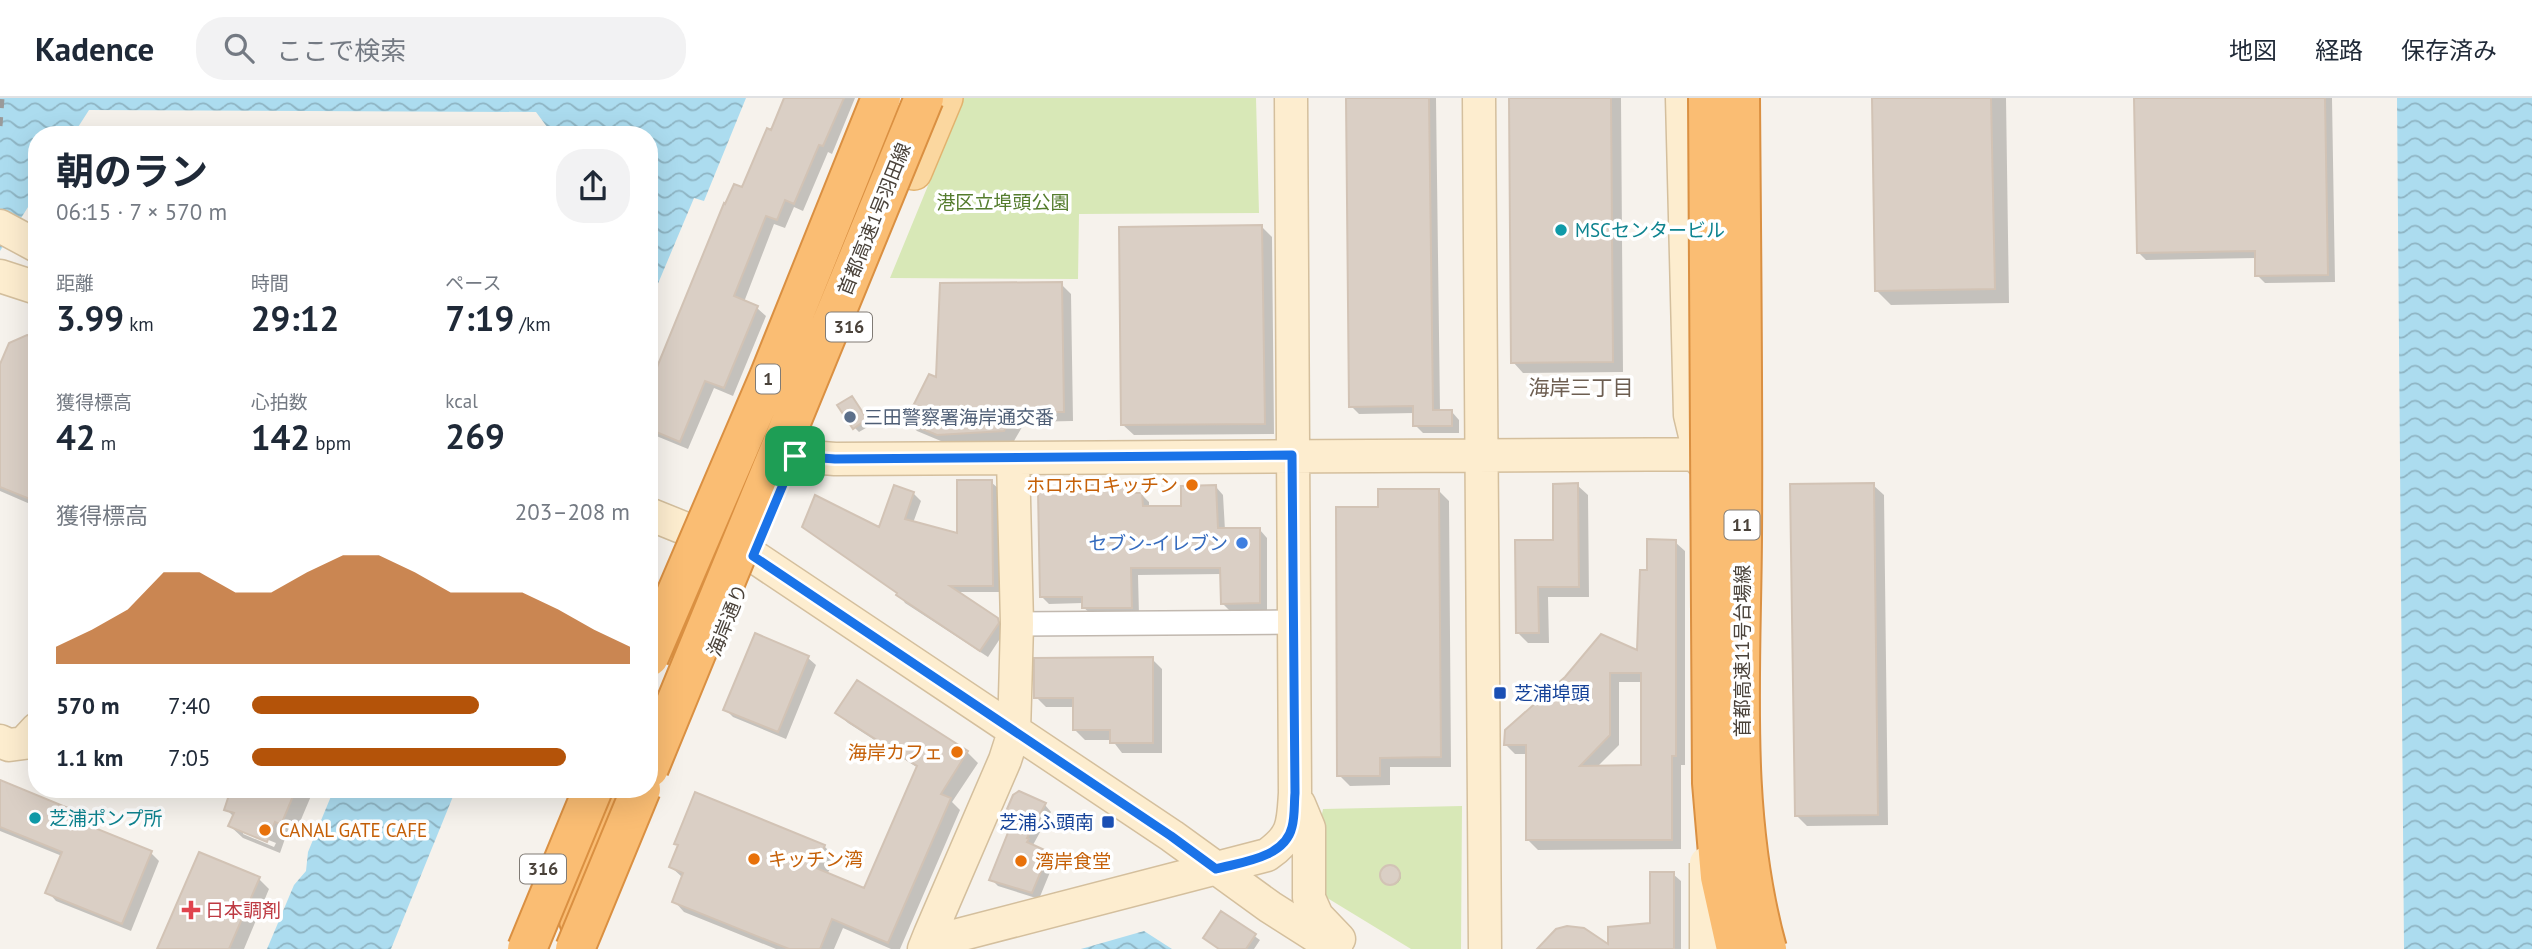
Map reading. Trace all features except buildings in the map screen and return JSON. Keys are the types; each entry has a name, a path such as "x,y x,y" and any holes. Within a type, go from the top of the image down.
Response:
{"highway":[{"name":"首都高速1号羽田線","path":"658,636 769,377 881,98"},
{"path":"771,335 847,221 899,98"},
{"name":"首都高速1号羽田線","path":"658,746 924,98"},
{"name":"首都高速11号台場線","path":"1707,98 1713,783 1720,877 1736,949"},
{"name":"首都高速11号台場線","path":"1739,98 1743,418 1741,752 1745,843 1767,949"},
{"path":"658,687 784,389 893,171"},
{"path":"576,949 636,798"},
{"path":"527,949 584,805"},
{"path":"545,949 558,886 584,805"},
{"path":"576,949 588,861 584,805"}],"main road":[{"path":"658,598 726,443 867,98"},
{"name":"海岸通り","path":"658,788 945,98"},
{"name":"海岸通り","path":"592,949 654,798"},
{"name":"316","path":"509,949 584,805"}],"street":[{"path":"927,942 1267,855 1287,839 1292,830 1295,793 1291,98"},
{"path":"1479,98 1485,949"},
{"path":"1682,98 1689,415 1701,455 1706,949"},
{"path":"1701,98 1706,949"},
{"path":"1739,98 1749,949"},
{"path":"1755,98 1758,404 1754,453 1759,949"},
{"path":"0,226 28,241"},
{"path":"726,443 795,456 835,459 1754,453"},
{"path":"927,942 1014,732 1017,624 1013,458"},
{"path":"658,518 753,556 1336,949"},
{"path":"1017,624 1292,622"},
{"path":"0,741 9,745 24,743 28,739"},
{"path":"1295,793 1309,828 1311,907 1349,949"}],"green space":[{"name":"港区立埠頭公園","path":"964,98 1256,98 1259,213 1079,214 1078,279 890,278"},
{"path":"1462,806 1461,949 1411,949 1324,896 1319,829 1323,809"}],"water":[{"path":"0,98 746,98 704,201 694,198 658,284 658,126 546,126 536,112 89,110 79,126 28,126 28,207 0,251"},
{"path":"2397,98 2532,98 2532,949 2404,949"},
{"path":"330,798 452,798 391,949 267,949 294,885 306,871 308,852"},
{"path":"1144,931 1172,949 1081,949"}],"tram line":[{"path":"1712,98 1718,949"},
{"path":"1727,98 1740,949"}],"railway":[{"path":"0,126 2,98"}],"place":[{"name":"MSCセンタービル","path":"1561,230"},
{"name":"三田警察署海岸通交番","path":"850,417"},
{"name":"ホロホロキッチン","path":"1192,485"},
{"name":"セブン-イレブン","path":"1242,543"},
{"name":"芝浦埠頭","path":"1500,693"},
{"name":"海岸カフェ","path":"957,752"},
{"name":"芝浦ポンプ所","path":"35,818"},
{"name":"芝浦ふ頭南","path":"1108,822"},
{"name":"CANAL GATE CAFE","path":"265,830"},
{"name":"キッチン湾","path":"754,859"},
{"name":"湾岸食堂","path":"1021,861"},
{"name":"日本調剤","path":"191,910"}],"district":[{"name":"海岸三丁目","path":"1581,388"}],"route":[{"path":"1292,455 1295,793 1292,830 1287,839 1267,855 1216,869 1171,836 753,556 795,456 835,459 1292,455"}]}
